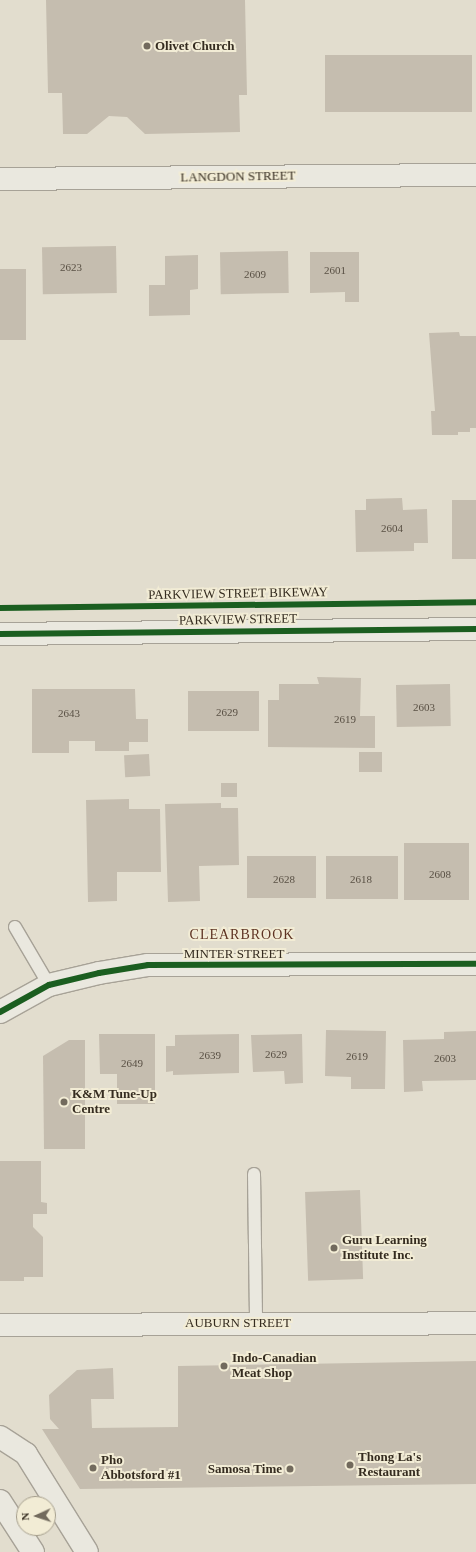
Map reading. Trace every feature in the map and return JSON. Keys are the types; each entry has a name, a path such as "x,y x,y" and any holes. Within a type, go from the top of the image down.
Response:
{"street":[{"name":"LANGDON STREET","path":"0,179 476,175"},
{"name":"PARKVIEW STREET","path":"0,634 476,629"},
{"name":"MINTER STREET","path":"0,1012 49,985 98,972 148,965 476,964"},
{"name":"AUBURN STREET","path":"0,1324 476,1322"},
{"path":"0,1437 26,1454 87,1552"},
{"path":"0,1501 33,1552"}],"lane":[{"path":"15,926 49,985"},
{"path":"254,1174 256,1323"}],"building":[{"name":"Olivet Church","path":"46,0 245,0 247,95 239,95 240,132 145,134 127,117 109,116 87,134 63,134 62,93 48,93"},
{"path":"325,55 472,55 472,112 325,112"},
{"path":"116,246 117,293 43,294 42,247"},
{"path":"288,251 289,293 221,294 220,252"},
{"path":"310,252 359,252 359,302 345,302 345,292 310,293"},
{"path":"198,255 198,289 190,290 190,315 149,316 149,285 165,285 165,256"},
{"path":"0,269 26,269 26,340 0,340"},
{"path":"459,332 460,336 476,336 476,428 470,428 470,432 458,432 458,435 432,435 431,411 435,411 429,333"},
{"path":"402,498 403,510 427,509 428,543 414,543 414,551 356,552 355,510 366,510 366,499"},
{"path":"452,500 476,500 476,559 452,559"},
{"path":"317,677 361,678 360,716 375,716 375,748 268,747 268,700 279,700 279,684 319,684"},
{"path":"450,684 451,726 397,727 396,685"},
{"path":"32,689 135,689 136,719 148,719 148,742 129,742 129,751 95,751 95,741 69,741 69,753 32,753"},
{"path":"188,691 259,691 259,731 188,731"},
{"path":"359,752 382,752 382,772 359,772"},
{"path":"149,754 150,776 125,777 124,755"},
{"path":"221,783 237,783 237,797 221,797"},
{"path":"129,799 129,809 160,809 161,872 117,872 117,901 88,902 86,800"},
{"path":"221,803 221,808 238,808 239,865 199,866 200,901 168,902 165,804"},
{"path":"404,843 469,843 469,900 404,900"},
{"path":"247,856 316,856 316,898 247,898"},
{"path":"326,856 398,856 398,899 326,899"},
{"path":"326,1030 386,1031 385,1089 351,1089 351,1077 325,1076"},
{"path":"476,1031 476,1080 422,1081 423,1091 404,1092 403,1040 444,1039 444,1032"},
{"path":"99,1034 155,1034 155,1104 117,1104 117,1074 100,1074"},
{"path":"239,1034 239,1073 173,1075 173,1071 166,1072 166,1046 175,1046 175,1035"},
{"path":"302,1034 303,1083 285,1084 284,1071 253,1072 251,1035"},
{"name":"K&M Tune-Up Centre","path":"69,1040 85,1040 85,1149 44,1149 43,1056"},
{"path":"0,1161 41,1161 41,1202 47,1203 47,1214 33,1214 33,1227 43,1237 43,1277 24,1277 24,1281 0,1281"},
{"path":"360,1190 363,1279 308,1281 305,1192"},
{"path":"476,1361 476,1484 80,1489 42,1429 59,1429 50,1419 49,1395 77,1370 113,1368 114,1399 91,1399 92,1428 178,1427 178,1366"}],"cycle path":[{"name":"PARKVIEW STREET BIKEWAY","path":"0,608 476,602"},
{"path":"0,634 476,629"},
{"path":"0,1012 49,985 99,973 148,965 476,964"}],"place":[{"name":"Olivet Church","path":"147,46"},
{"name":"K&M Tune-Up Centre","path":"64,1102"},
{"name":"Guru Learning Institute Inc.","path":"334,1248"},
{"name":"Indo-Canadian Meat Shop","path":"224,1366"},
{"name":"Thong La's Restaurant","path":"350,1465"},
{"name":"Pho Abbotsford #1","path":"93,1468"},
{"name":"Samosa Time","path":"290,1469"}],"district":[{"name":"CLEARBROOK","path":"242,935"}]}
